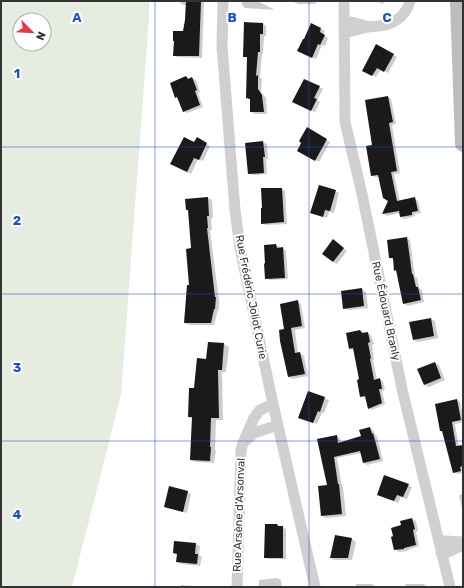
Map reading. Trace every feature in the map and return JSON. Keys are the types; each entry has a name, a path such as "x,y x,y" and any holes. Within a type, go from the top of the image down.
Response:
{"main road":[{"path":"458,1 463,144"}],"street":[{"name":"Rue Frédéric Joliot Curie","path":"223,1 222,46 235,210 240,248 273,404 315,587"},
{"name":"Rue Édouard Branly","path":"344,1 345,122 362,194 402,389 450,587"},
{"path":"344,33 368,27 387,25 396,21 403,15 410,1"},
{"path":"344,21 368,27"},
{"name":"Rue Arsène d'Arsonval","path":"237,587 241,450 254,418 260,410 273,404"},
{"name":"Rue Arsène d'Arsonval","path":"243,443 254,433 278,425"},
{"path":"440,547 448,552 463,543"}],"shaded area":[{"path":"1,1 149,1 121,395 72,587 1,587"}],"building":[{"path":"186,1 201,1 199,56 173,56 173,31 183,31"},
{"path":"244,22 263,23 263,34 260,34 260,52 258,52 256,76 258,75 258,89 262,95 264,112 250,112 250,99 246,98 247,57 243,57"},
{"path":"311,23 321,28 320,32 325,35 320,45 318,44 312,58 297,51"},
{"path":"376,44 394,54 384,72 377,68 372,76 362,71"},
{"path":"186,76 188,79 192,77 197,90 195,91 200,105 183,112 177,97 175,98 170,83"},
{"path":"304,79 320,86 314,98 317,99 311,111 292,102"},
{"path":"388,96 393,122 389,123 397,171 391,172 397,201 415,197 418,211 412,212 412,215 400,217 399,211 382,214 388,201 383,198 378,175 371,176 366,146 372,145 365,100"},
{"path":"307,127 327,139 315,161 297,151 301,143 299,141"},
{"path":"184,137 194,142 197,137 207,143 199,160 194,158 187,172 170,164"},
{"path":"263,141 265,157 263,157 264,173 248,174 245,143"},
{"path":"319,185 336,190 330,211 325,210 323,217 310,213"},
{"path":"261,188 282,188 284,222 261,224"},
{"path":"208,197 209,216 207,216 207,228 216,297 215,309 211,323 184,323 187,285 189,285 186,249 191,248 188,210 186,210 185,199"},
{"path":"407,237 412,274 416,287 418,287 421,300 403,304 396,270 394,271 393,258 389,258 387,240"},
{"path":"333,239 344,248 333,262 322,254"},
{"path":"276,244 277,248 283,247 285,278 265,279 264,245"},
{"path":"362,288 364,306 343,309 341,291"},
{"path":"298,300 302,326 291,328 295,353 300,352 305,374 288,377 280,341 279,330 284,329 280,304"},
{"path":"431,318 434,336 413,340 409,322"},
{"path":"360,330 362,333 368,332 370,342 368,343 370,359 374,380 380,378 382,389 379,389 382,403 368,409 365,396 360,397 357,380 359,379 353,348 349,349 346,333"},
{"path":"208,342 224,343 222,370 218,370 219,418 211,418 210,461 190,460 192,417 188,417 189,388 194,388 197,358 206,359"},
{"path":"435,362 441,378 424,385 417,369"},
{"path":"308,391 325,397 320,412 318,411 313,423 298,418"},
{"path":"457,399 461,420 452,422 456,446 463,445 463,466 460,467 461,471 453,473 442,431 440,431 435,404"},
{"path":"370,427 380,459 363,463 360,451 334,457 342,514 321,516 318,486 327,485 317,439 337,435 338,443 361,436 359,430"},
{"path":"384,475 409,484 403,497 397,495 394,501 377,495"},
{"path":"169,486 188,491 183,512 164,507"},
{"path":"412,518 415,529 413,530 416,545 404,549 394,550 391,537 393,536 391,528 401,525 400,521"},
{"path":"265,524 277,524 278,526 283,526 283,558 264,558"},
{"path":"335,535 352,538 348,558 330,558"},
{"path":"174,541 196,543 195,554 198,554 197,564 176,562 177,554 173,553"}]}
